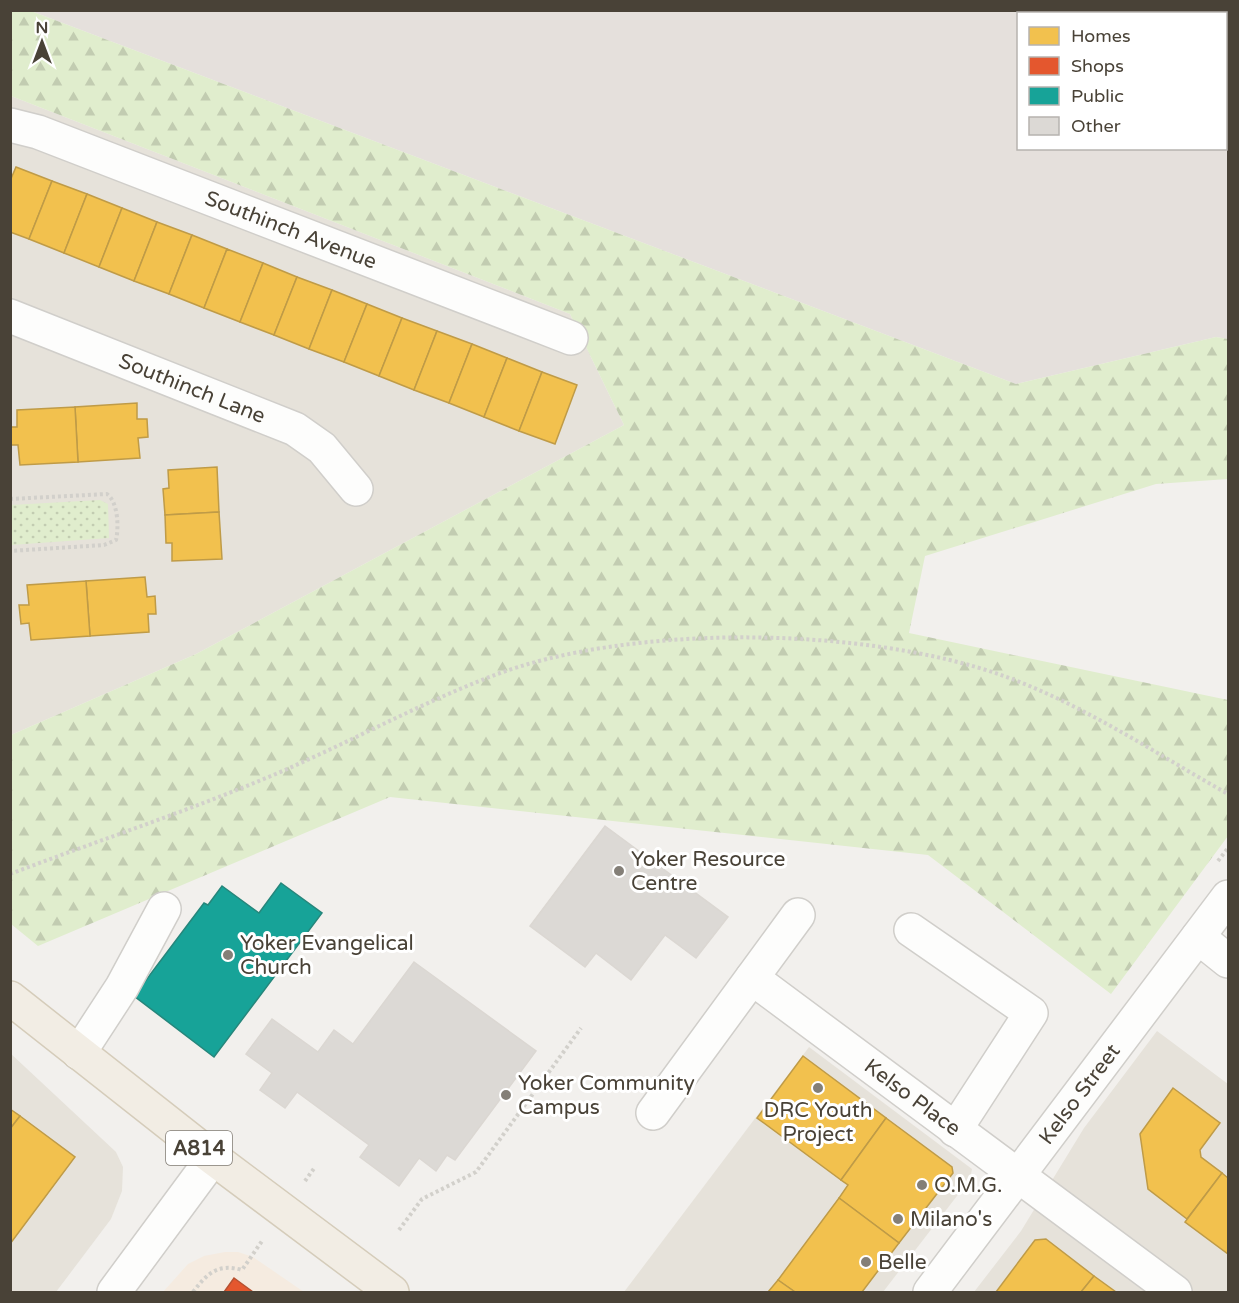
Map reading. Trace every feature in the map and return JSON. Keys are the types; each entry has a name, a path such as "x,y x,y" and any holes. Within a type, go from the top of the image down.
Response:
{"main road":[{"name":"A814","path":"10,998 213,1158 392,1293"}],"street":[{"name":"Southinch Avenue","path":"10,125 50,136 571,338"},
{"name":"Southinch Lane","path":"10,316 295,429 322,448 356,489"},
{"name":"Kelso Street","path":"930,1293 1228,897"},
{"path":"79,1053 122,987 164,909"},
{"path":"653,1113 798,915"},
{"path":"910,930 1031,1013 955,1130"},
{"path":"1198,937 1228,961"},
{"name":"Kelso Place","path":"752,978 1175,1293"},
{"path":"114,1293 213,1158"}],"path":[{"path":"10,499 107,494 115,505 117,534 111,544 10,551"},
{"path":"10,874 277,774 492,676 567,654 670,641 806,640 910,652 972,666 1053,696 1228,794"},
{"path":"399,1230 422,1199 476,1172 581,1028"}],"shaded area":[{"path":"31,11 1160,12 1017,12 1017,150 1227,150 1228,36 1228,339 1216,337 1016,384"},
{"path":"11,96 570,314 624,425 196,654 11,735"},
{"path":"1157,1031 1228,1084 1228,1292 974,1292 1021,1231 1084,1128"},
{"path":"809,1047 972,1169 970,1179 883,1292 624,1292"},
{"path":"10,1053 116,1152 123,1167 122,1191 111,1219 56,1292 11,1292"},
{"path":"238,1252 253,1257 304,1292 163,1292 188,1264 204,1256"}],"green space":[{"path":"10,11 31,11 1016,384 1216,337 1228,339 1228,479 1156,484 925,556 909,633 1228,700 1228,836 1111,994 928,855 390,797 38,946 11,924 11,735 196,654 624,425 570,314 11,96"},
{"path":"100,500 108,504 109,538 11,545 11,505"}],"building: Homes":[{"path":"16,167 52,181 29,239 10,232 10,181"},
{"path":"52,181 87,194 64,253 29,239"},
{"path":"87,194 122,208 99,267 64,253"},
{"path":"122,208 157,222 134,281 99,267"},
{"path":"157,222 192,235 169,294 134,281"},
{"path":"192,235 227,249 204,308 169,294"},
{"path":"227,249 263,263 240,322 204,308"},
{"path":"263,263 297,277 274,335 240,322"},
{"path":"297,277 332,290 309,349 274,335"},
{"path":"332,290 367,304 344,362 309,349"},
{"path":"367,304 402,318 379,376 344,362"},
{"path":"402,318 437,331 414,390 379,376"},
{"path":"437,331 472,344 449,403 414,390"},
{"path":"472,344 507,358 484,417 449,403"},
{"path":"507,358 542,372 519,431 484,417"},
{"path":"542,372 577,385 555,444 519,431"},
{"path":"137,403 137,419 147,419 148,437 138,438 140,458 78,462 75,407"},
{"path":"75,407 78,462 20,465 18,445 10,445 10,427 17,427 17,410"},
{"path":"217,467 219,512 165,515 163,489 169,488 168,470"},
{"path":"219,512 222,559 172,561 172,543 166,543 165,515"},
{"path":"145,577 147,597 155,596 156,614 148,614 149,632 90,636 86,581"},
{"path":"86,581 90,636 31,640 29,623 21,624 19,605 29,605 27,585"},
{"path":"803,1056 886,1118 841,1180 757,1118"},
{"path":"1173,1088 1220,1123 1200,1150 1201,1157 1222,1173 1187,1219 1148,1189 1140,1134"},
{"path":"10,1109 20,1116 10,1129"},
{"path":"20,1116 75,1157 10,1244 10,1129"},
{"path":"886,1118 952,1167 953,1173 899,1243 839,1198 848,1185 841,1180"},
{"path":"1222,1173 1228,1178 1228,1254 1185,1222"},
{"path":"839,1198 899,1243 862,1292 795,1292 778,1280"},
{"path":"1046,1239 1094,1276 1081,1292 996,1292 1035,1240"},
{"path":"1094,1276 1116,1292 1081,1292"},
{"path":"778,1280 795,1292 768,1292"}],"building: Shops":[{"path":"234,1278 253,1292 224,1292"}],"building: Public":[{"name":"Yoker Evangelical Church","path":"281,883 322,913 214,1057 134,996 204,903 208,905 222,886 259,913"}],"building: Other":[{"name":"Yoker Resource Centre","path":"605,826 728,917 696,958 665,935 631,980 596,953 585,967 530,926"},
{"path":"414,962 536,1051 455,1160 447,1155 436,1171 419,1158 399,1186 360,1157 369,1145 297,1092 285,1108 260,1090 272,1073 246,1054 272,1019 318,1052 334,1030 353,1044"}],"railway":[{"path":"1199,10 1203,12"}],"place":[{"name":"Yoker Resource Centre","path":"619,871"},
{"name":"Yoker Evangelical Church","path":"228,955"},
{"name":"DRC Youth Project","path":"818,1088"},
{"name":"Yoker Community Campus","path":"506,1095"},
{"name":"O.M.G.","path":"922,1185"},
{"name":"Milano's","path":"898,1219"},
{"name":"Belle","path":"866,1262"}]}
